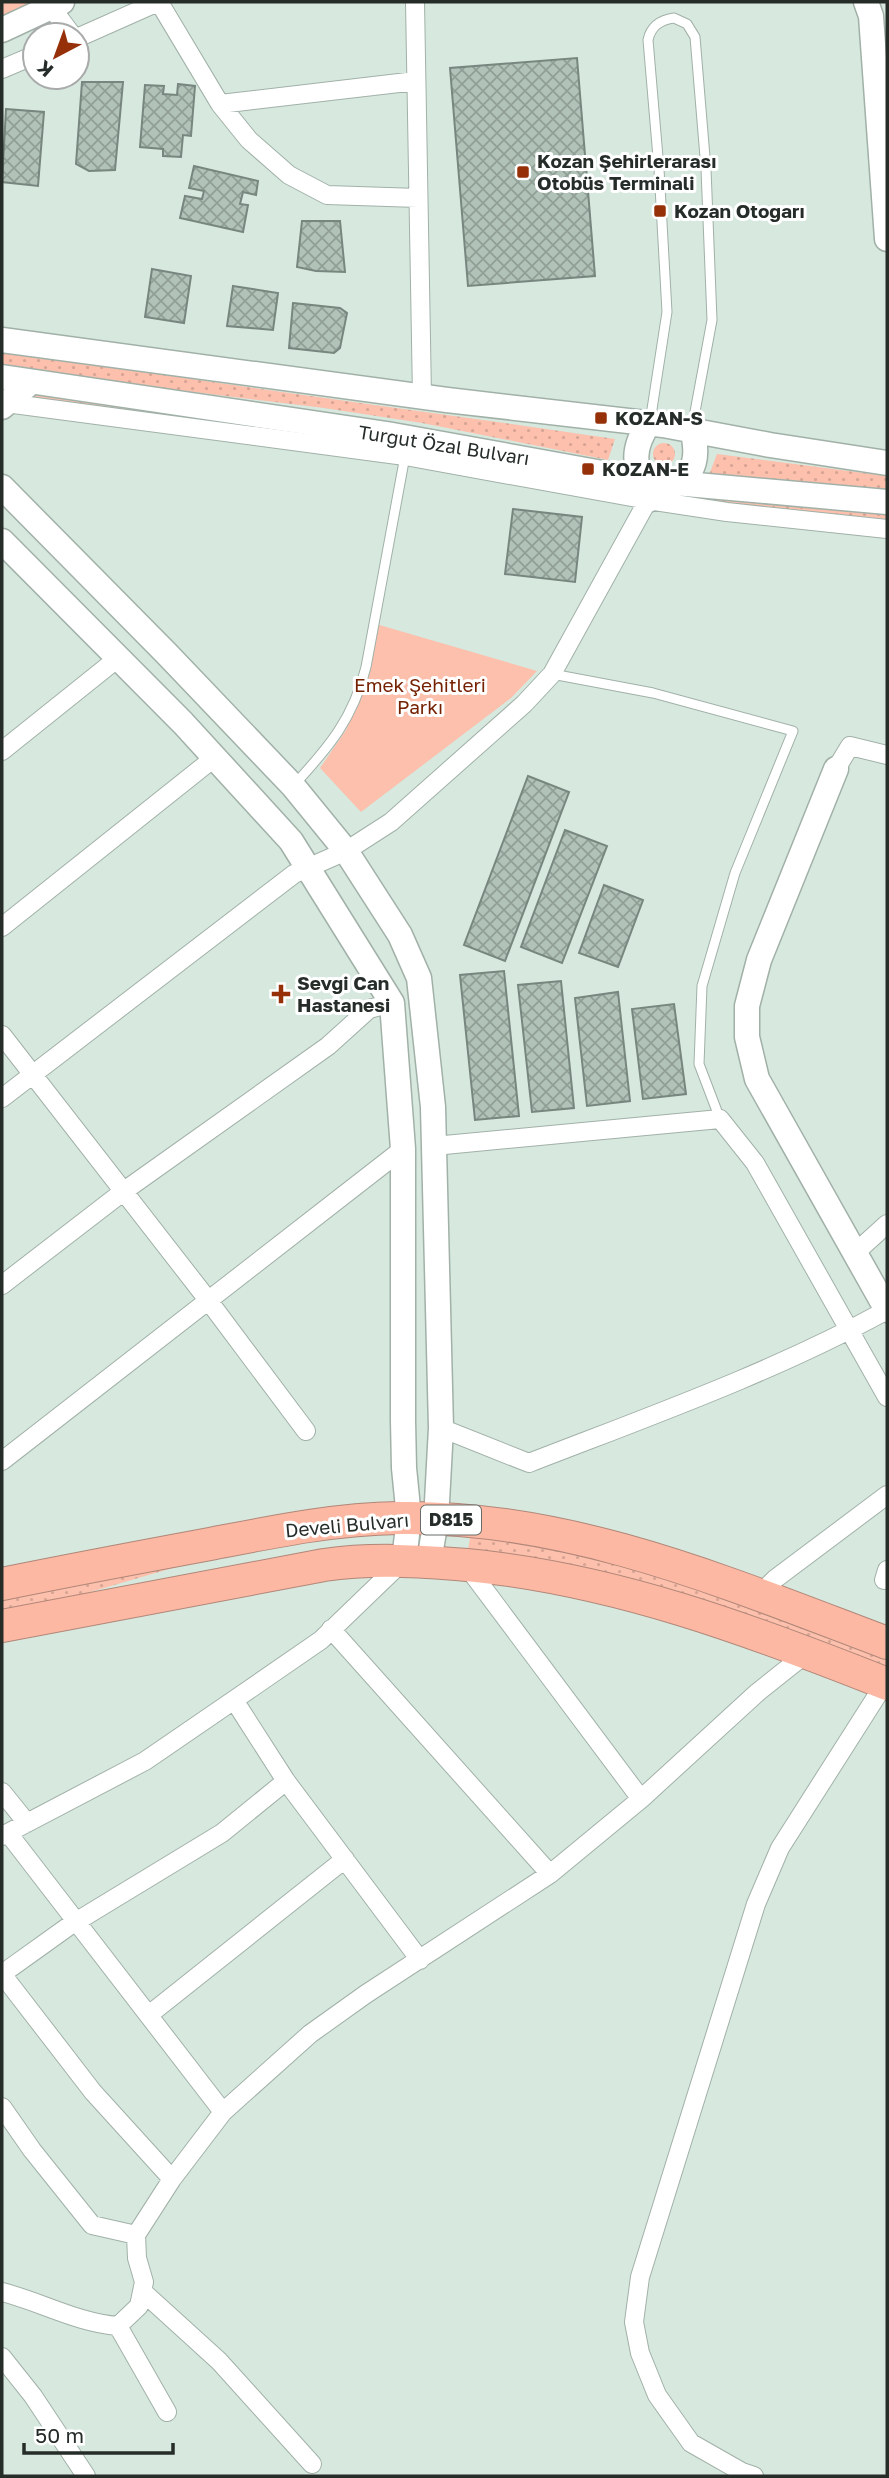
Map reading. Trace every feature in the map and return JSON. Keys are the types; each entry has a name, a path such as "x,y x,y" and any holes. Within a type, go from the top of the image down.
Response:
{"highway":[{"name":"Develi Bulvarı","path":"2,1584 297,1527 359,1520 470,1521 584,1539 690,1570 887,1643"},
{"name":"Develi Bulvarı","path":"2,1626 355,1560 416,1561 542,1574 641,1596 886,1683"}],"street":[{"path":"91,32 158,2 220,104 249,140 289,175 327,195 418,198"},
{"path":"415,2 422,396"},
{"path":"2,30 56,4 65,21"},
{"path":"875,13 887,239"},
{"path":"2,69 21,61"},
{"path":"220,104 416,80"},
{"path":"2,340 422,396 649,423 887,463"},
{"name":"Turgut Özal Bulvarı","path":"2,377 387,434 740,513 887,529"},
{"path":"4,405 31,382"},
{"name":"Turgut Özal Bulvarı","path":"4,405 405,456 645,490 677,484 887,502"},
{"path":"2,1098 294,874 346,851 391,822 524,704 552,674 645,490 636,467 636,446 649,423"},
{"path":"677,484 692,471 697,457 692,429"},
{"path":"2,487 167,653 293,786 346,851 400,935 419,978 433,1107 441,1428 416,1561 321,1640 145,1761 5,1835 150,2014 223,2112"},
{"path":"5,550 118,658 291,841 392,1003 403,1149 404,1468 423,1519"},
{"path":"2,751 118,658"},
{"path":"441,1428 530,1463 694,1399 851,1330 887,1310 757,1079 747,1037 747,1006 759,960 836,769 850,746 887,755"},
{"path":"2,927 214,758"},
{"path":"2,1285 124,1191 328,1046 369,1009 392,1003"},
{"path":"2,1035 208,1300 306,1432"},
{"path":"434,1146 720,1119 755,1163 887,1397"},
{"path":"2,1461 403,1149"},
{"path":"855,1253 887,1224"},
{"path":"759,1595 775,1579 887,1495"},
{"path":"466,1565 641,1799"},
{"path":"331,1629 550,1874"},
{"path":"2,2292 97,2325 118,2326 139,2306 144,2282 137,2258 136,2235 172,2179 223,2112 310,2034 550,1874 641,1799 758,1692 807,1653"},
{"path":"754,2476 691,2443 656,2395 640,2353 634,2322 640,2277 756,1904 780,1848 886,1683"},
{"path":"234,1700 286,1781 420,1960"},
{"path":"172,2179 93,2092 2,1973 77,1922 222,1833 286,1781"},
{"path":"2,1792 27,1823"},
{"path":"150,2014 345,1859"},
{"path":"2,2107 32,2150 92,2225 136,2235"},
{"path":"142,2291 219,2361 312,2464"},
{"path":"118,2326 167,2413"},
{"path":"2,2357 33,2396 86,2476"}],"lane":[{"path":"649,423 667,312 648,40 656,24 674,18 687,24 695,37 706,169 712,320 692,429"},
{"path":"293,786 340,732 362,684 405,456"},
{"path":"552,674 653,693 793,731 735,873 702,986 699,1063 720,1119"}],"green space":[{"path":"2,2 35,2 2,18"},
{"path":"2,350 615,439 608,460 422,423 2,364"},
{"path":"25,392 356,442 20,396"},
{"path":"664,443 672,446 675,454 672,462 664,465 656,462 653,454 656,446"},
{"path":"717,454 887,476 887,490 709,475"},
{"path":"713,499 887,513 887,519 712,505"},
{"name":"Emek Şehitleri Parkı","path":"376,624 537,671 511,698 361,812 320,768 346,730 363,688"},
{"path":"472,1528 652,1572 887,1655 887,1670 650,1585 563,1563 468,1549"},
{"path":"281,1546 183,1565 80,1595 2,1612 2,1600"}],"building":[{"name":"Kozan Şehirlerarası Otobüs Terminali","path":"577,58 595,276 468,286 450,68"},
{"path":"91,82 123,82 115,170 89,171 76,164 81,91 91,91"},
{"path":"178,84 195,86 191,136 183,135 181,157 163,156 163,149 140,147 145,85 164,86 163,94 177,95"},
{"path":"6,109 44,112 38,186 2,182"},
{"path":"194,166 258,181 256,195 243,192 240,204 248,205 243,232 180,218 185,196 202,199 204,191 189,188"},
{"path":"302,221 340,221 345,272 297,267"},
{"path":"152,269 191,276 184,323 145,317"},
{"path":"233,286 278,293 273,330 227,326"},
{"path":"293,303 340,308 347,313 340,348 334,353 289,348"},
{"path":"513,509 582,517 575,582 505,574"},
{"path":"528,776 569,792 505,961 464,945"},
{"path":"565,830 607,846 562,963 521,947"},
{"path":"604,885 643,900 618,967 579,953"},
{"path":"504,971 519,1116 475,1120 460,975"},
{"path":"561,981 574,1108 532,1112 518,985"},
{"path":"618,992 630,1101 587,1106 575,998"},
{"path":"674,1004 686,1094 643,1099 632,1009"}],"place":[{"name":"Kozan Şehirlerarası Otobüs Terminali","path":"523,172"},
{"name":"Kozan Otogarı","path":"660,211"},
{"name":"KOZAN-S","path":"601,418"},
{"name":"KOZAN-E","path":"588,469"},
{"name":"Sevgi Can Hastanesi","path":"281,994"}]}
